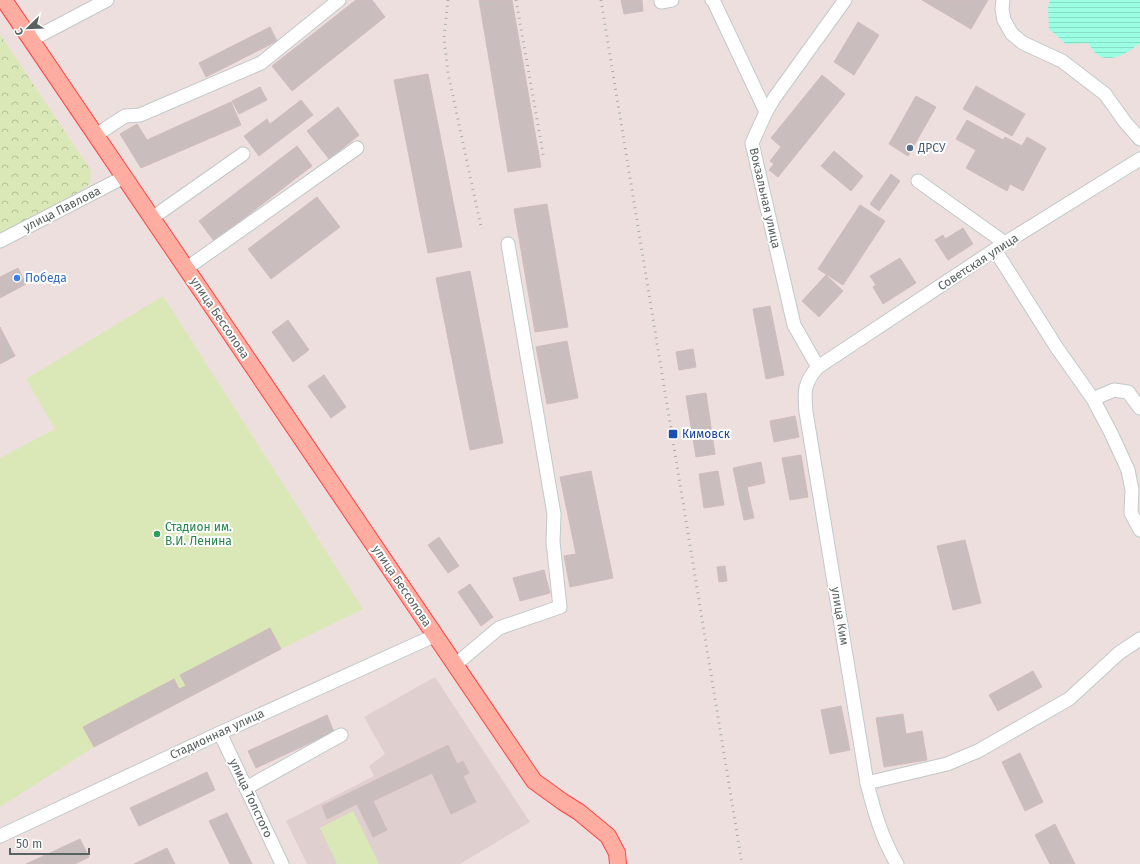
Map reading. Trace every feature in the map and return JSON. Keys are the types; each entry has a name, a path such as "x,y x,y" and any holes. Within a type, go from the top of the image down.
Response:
{"main road":[{"name":"улица Бессолова","path":"4,0 534,781 579,812 608,836 617,853 618,864"}],"street":[{"path":"31,40 107,0"},
{"path":"96,135 125,116 140,115 261,63 339,0"},
{"path":"661,0 661,2 672,0"},
{"path":"712,0 766,112"},
{"name":"Вокзальная улица","path":"818,367 794,325 752,143 766,112 775,97 845,0"},
{"path":"1004,0 1002,9 1004,20 1012,34 1023,44 1062,61 1105,94 1125,122 1140,139"},
{"path":"187,268 358,148"},
{"path":"152,218 243,154"},
{"name":"Советская улица","path":"818,367 1000,247 1140,160"},
{"name":"улица Павлова","path":"0,241 124,177"},
{"path":"918,180 1000,247 1056,348 1093,399 1128,470 1132,490 1131,513 1140,530"},
{"path":"456,664 499,628 560,607 554,542 554,514 508,244"},
{"name":"улица Ким","path":"818,367 810,376 806,384 804,397 806,412 867,782 882,834 897,864"},
{"path":"1093,399 1114,390 1128,392 1140,408"},
{"name":"Стадионная улица","path":"0,836 220,732 436,635"},
{"path":"867,782 947,764 978,751 1070,699 1119,653 1140,639"},
{"name":"улица Толстого","path":"220,732 282,864"},
{"path":"246,788 342,735"}],"shaded area":[{"path":"1050,0 1140,0 1140,43 1121,56 1110,58 1099,56 1088,43 1066,44 1049,29 1048,7"},
{"path":"435,677 530,822 460,864 307,864 286,821 374,776 369,766 385,754 364,717"}],"green space":[{"path":"0,34 91,171 90,184 66,200 0,234"},
{"name":"Стадион им. В.И. Ленина","path":"163,296 363,609 281,649 94,747 0,807 0,458 55,429 26,379"},
{"path":"353,811 379,864 337,864 320,828"}],"building":[{"path":"356,0 372,0 385,17 292,91 272,66"},
{"path":"479,0 512,0 541,167 508,172"},
{"path":"621,0 642,0 643,11 624,14"},
{"path":"922,0 988,0 971,29"},
{"path":"858,22 879,35 854,75 834,62"},
{"path":"270,27 277,41 206,77 199,63"},
{"path":"428,74 462,247 428,253 394,80"},
{"path":"822,75 845,94 778,177 769,170 774,164 770,161 781,147 771,138"},
{"path":"976,86 1025,114 1012,136 963,109"},
{"path":"260,87 267,100 239,114 232,101"},
{"path":"916,96 936,107 908,156 889,144"},
{"path":"301,100 313,115 259,156 244,136 267,119 270,124"},
{"path":"231,102 241,125 141,168 120,134 137,124 147,140"},
{"path":"338,107 359,135 329,159 307,131"},
{"path":"967,120 1003,140 1005,137 1022,146 1027,137 1046,148 1023,191 1010,184 1007,191 966,168 976,150 956,139"},
{"path":"297,146 312,166 214,241 199,221"},
{"path":"834,151 863,176 851,191 821,166"},
{"path":"891,174 900,181 879,211 870,204"},
{"path":"317,197 340,227 271,279 248,249"},
{"path":"547,204 568,327 535,332 514,209"},
{"path":"860,205 885,221 843,285 818,269"},
{"path":"963,228 973,244 948,260 935,240 943,235 945,239"},
{"path":"900,258 916,283 883,304 873,287 876,285 870,276"},
{"path":"18,268 26,284 0,298 0,277"},
{"path":"470,271 503,443 470,450 436,278"},
{"path":"826,275 843,291 819,317 802,301"},
{"path":"770,306 784,375 766,379 753,309"},
{"path":"288,320 309,350 293,362 272,332"},
{"path":"0,327 15,356 0,364"},
{"path":"567,341 578,398 547,404 536,347"},
{"path":"693,349 696,367 679,370 676,352"},
{"path":"324,375 346,407 331,418 308,386"},
{"name":"Кимовск","path":"706,393 715,454 696,457 686,396"},
{"path":"795,416 799,437 774,442 770,421"},
{"path":"801,455 808,497 790,500 782,458"},
{"path":"761,462 765,483 747,487 754,518 744,520 733,468"},
{"path":"591,471 613,578 570,587 564,556 576,554 560,477"},
{"path":"718,471 724,505 704,508 699,474"},
{"path":"439,537 459,566 448,573 428,545"},
{"path":"965,540 981,603 953,610 937,546"},
{"path":"725,566 727,581 719,582 717,567"},
{"path":"544,570 550,593 520,601 513,578"},
{"path":"470,584 493,617 481,626 458,592"},
{"path":"270,628 281,649 94,747 83,727 174,679 179,689 186,686 180,675"},
{"path":"1033,671 1042,687 998,711 989,695"},
{"path":"841,706 850,750 830,754 821,710"},
{"path":"903,714 906,734 922,731 927,760 884,767 876,718"},
{"path":"327,715 334,732 256,768 248,751"},
{"path":"448,745 457,764 463,761 469,773 463,776 476,802 451,814 432,773 373,801 387,830 373,837 357,804 327,819 322,806"},
{"path":"1020,753 1043,802 1025,811 1002,762"},
{"path":"207,772 215,790 139,826 130,808"},
{"path":"227,813 252,864 230,864 209,821"},
{"path":"1055,824 1075,864 1050,864 1035,835"},
{"path":"80,839 89,857 75,864 26,864"},
{"path":"167,848 175,864 134,864"}],"railway":[{"path":"448,0 444,38 448,73 481,227"},
{"path":"516,0 544,159"},
{"path":"601,0 742,864"}],"place":[{"name":"ДРСУ","path":"910,148"},
{"name":"Победа","path":"17,278"},
{"name":"Кимовск","path":"673,434"},
{"name":"Стадион им. В.И. Ленина","path":"157,534"}]}
